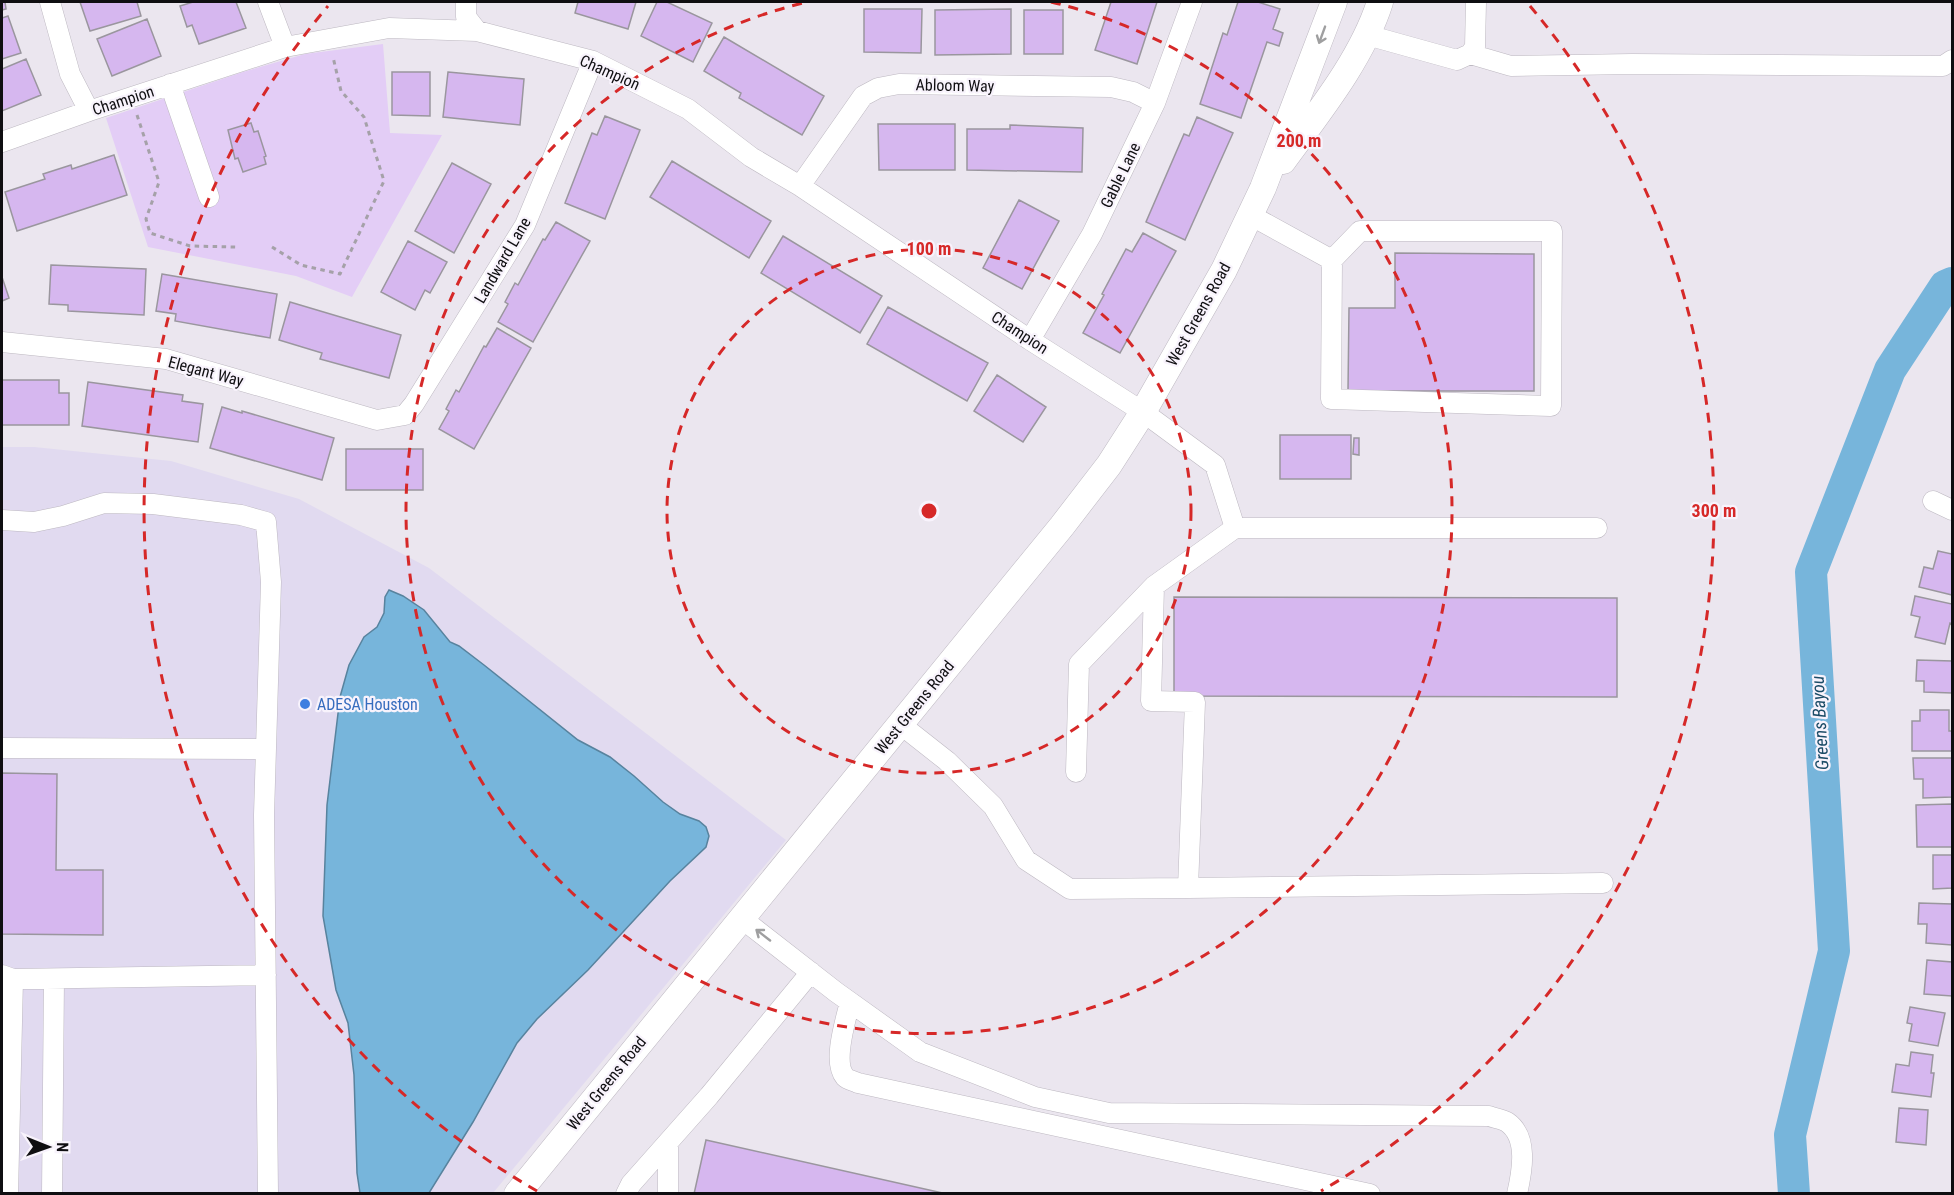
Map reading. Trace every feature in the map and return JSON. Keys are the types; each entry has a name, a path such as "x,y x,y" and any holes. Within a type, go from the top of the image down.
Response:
{"main road":[{"name":"West Greens Road","path":"520,1192 1062,526 1109,465 1143,412 1224,270 1263,188 1334,2"},
{"name":"West Greens Road","path":"1263,188 1333,93 1373,24 1380,2"}],"street":[{"path":"50,2 70,74 89,111"},
{"path":"268,2 285,47"},
{"path":"466,2 466,17 477,31"},
{"name":"Gable Lane","path":"1030,340 1092,234 1155,103 1192,2"},
{"path":"1366,35 1457,60 1470,54 1475,47 1476,2"},
{"name":"Champion","path":"2,142 285,47 389,28 477,31 593,61 688,109 751,157 800,186 1030,340 1143,412 1215,465 1235,528"},
{"path":"1470,54 1511,66 1632,64 1942,66 1953,60"},
{"name":"Landward Lane","path":"405,415 525,225 593,61"},
{"path":"171,84 209,197"},
{"name":"Abloom Way","path":"800,186 863,96 878,88 899,84 1111,87 1133,92 1155,103"},
{"path":"1250,216 1332,260"},
{"path":"1360,231 1552,231 1551,406 1331,399 1332,260 1360,231"},
{"name":"Elegant Way","path":"2,342 166,359 377,420 405,415"},
{"path":"1933,501 1953,510"},
{"path":"2,520 34,522 63,516 104,503 153,504 241,515 266,522 271,582 264,815 268,1194"},
{"path":"1076,772 1079,664 1154,586 1235,528 1597,528"},
{"path":"1154,586 1151,702 1195,702 1188,888"},
{"path":"900,724 947,760 993,806 1026,860 1070,889 1603,883"},
{"path":"2,748 266,749"},
{"path":"741,918 850,1002 920,1052 1035,1097 1109,1113 1489,1116 1507,1122 1517,1135 1523,1154 1517,1194"},
{"path":"626,1194 631,1184 811,972"},
{"path":"8,1194 7,977 54,979 266,975"},
{"path":"52,1194 54,979"},
{"path":"850,1002 839,1054 841,1068 846,1078 858,1083 1370,1194"},
{"path":"1105,1136 1109,1113"},
{"path":"668,1143 668,1194"}],"path":[{"path":"272,247 301,265 340,274 384,181 364,117 342,90 333,57"},
{"path":"137,115 159,182 146,219 150,233 190,246 236,247"}],"shaded area":[{"path":"383,44 390,133 442,135 352,297 296,276 148,247 106,118 243,72 305,54"},
{"name":"ADESA Houston","path":"2,447 34,447 171,461 299,499 429,568 786,840 493,1193 2,1194"}],"water":[{"path":"389,590 424,610 450,642 484,665 578,740 610,757 680,814 699,821 706,827 709,836 706,847 670,881 588,970 537,1019 517,1043 473,1122 429,1193 360,1193 357,1173 354,1075 348,1023 336,990 323,916 327,805 340,697 349,665 364,637 377,627 384,613 385,597"}],"building":[{"path":"2,2 5,2 6,9 2,10"},
{"path":"80,2 137,2 141,16 90,31"},
{"path":"193,2 236,2 246,28 199,44 192,25 187,27 180,6"},
{"path":"578,2 636,2 628,29 575,13"},
{"path":"657,2 667,2 712,23 693,62 641,36"},
{"path":"1111,2 1157,2 1137,64 1095,50"},
{"path":"1238,2 1258,2 1280,9 1273,29 1283,33 1279,46 1267,42 1241,118 1200,104 1223,33 1227,35"},
{"path":"864,9 922,9 921,53 864,52"},
{"path":"1011,9 1011,54 935,55 935,10"},
{"path":"1024,10 1063,10 1063,54 1024,54"},
{"path":"8,16 21,53 2,59 2,18"},
{"path":"147,19 161,56 112,76 97,39"},
{"path":"724,37 824,96 802,135 739,98 741,93 704,71"},
{"path":"26,59 41,95 2,111 2,69"},
{"path":"392,72 430,72 430,116 392,115"},
{"path":"448,72 524,79 520,125 443,117"},
{"path":"605,116 640,130 605,219 565,203 592,133 597,135"},
{"path":"1197,117 1233,133 1185,240 1146,222 1184,134 1189,136"},
{"path":"251,123 254,132 258,131 266,156 264,157 266,164 243,172 238,158 235,159 228,130"},
{"path":"878,124 955,124 955,170 879,170"},
{"path":"1010,125 1083,128 1082,172 967,170 967,129 1010,129"},
{"path":"114,155 127,195 17,231 5,192 45,179 43,174 71,165 72,169"},
{"path":"672,161 771,221 749,258 650,197"},
{"path":"452,163 491,184 454,253 415,231"},
{"path":"1019,200 1059,221 1022,289 983,268"},
{"path":"556,222 590,241 533,342 498,322 508,304 505,302 515,283 518,285 543,239 545,240"},
{"path":"1143,233 1176,251 1120,353 1083,333 1126,249 1132,252"},
{"path":"783,236 882,296 860,333 761,273"},
{"path":"408,241 447,262 430,293 425,290 415,310 381,292"},
{"path":"1395,253 1534,254 1534,391 1348,391 1349,308 1395,308"},
{"path":"51,265 146,269 144,315 68,311 68,305 49,304"},
{"path":"162,274 277,294 270,338 175,321 176,314 156,311"},
{"path":"2,277 9,298 2,301"},
{"path":"290,302 401,335 389,378 320,359 322,353 279,340"},
{"path":"888,307 988,363 967,401 867,344"},
{"path":"497,328 531,348 474,449 439,429 449,411 446,409 456,390 459,392 484,346 486,347"},
{"path":"997,375 1046,407 1023,442 974,411"},
{"path":"2,380 59,380 59,393 69,393 69,425 2,425"},
{"path":"88,382 183,395 182,401 203,404 198,442 82,426"},
{"path":"222,407 334,438 322,480 210,448"},
{"path":"1280,435 1351,435 1351,479 1280,479"},
{"path":"1354,438 1359,438 1359,455 1353,454"},
{"path":"346,449 423,449 423,490 346,490"},
{"path":"1938,551 1952,554 1952,595 1919,587 1924,567 1933,569"},
{"path":"1915,596 1952,604 1952,624 1950,623 1945,644 1915,637 1920,617 1911,615"},
{"path":"1174,597 1617,598 1617,697 1174,696"},
{"path":"1917,660 1952,661 1952,693 1924,692 1924,681 1916,681"},
{"path":"1920,710 1949,710 1952,751 1912,751 1912,721 1920,721"},
{"path":"1913,758 1952,758 1952,797 1923,798 1923,779 1914,779"},
{"path":"2,773 57,774 56,870 103,870 103,935 2,934"},
{"path":"1952,804 1952,847 1917,847 1916,805"},
{"path":"1933,855 1952,855 1952,888 1933,889"},
{"path":"1919,903 1952,904 1952,945 1926,943 1927,924 1918,924"},
{"path":"1927,960 1952,962 1952,996 1924,994"},
{"path":"1910,1007 1945,1013 1938,1046 1909,1041 1912,1024 1907,1023"},
{"path":"1911,1052 1933,1055 1931,1073 1934,1073 1931,1097 1892,1092 1896,1064 1909,1066"},
{"path":"1899,1108 1928,1110 1926,1145 1896,1142"},
{"path":"706,1140 947,1194 694,1194"}],"waterway":[{"name":"Greens Bayou","path":"1794,1194 1790,1135 1834,951 1811,572 1890,370 1945,286 1952,283"}],"place":[{"name":"ADESA Houston","path":"305,704"}]}
